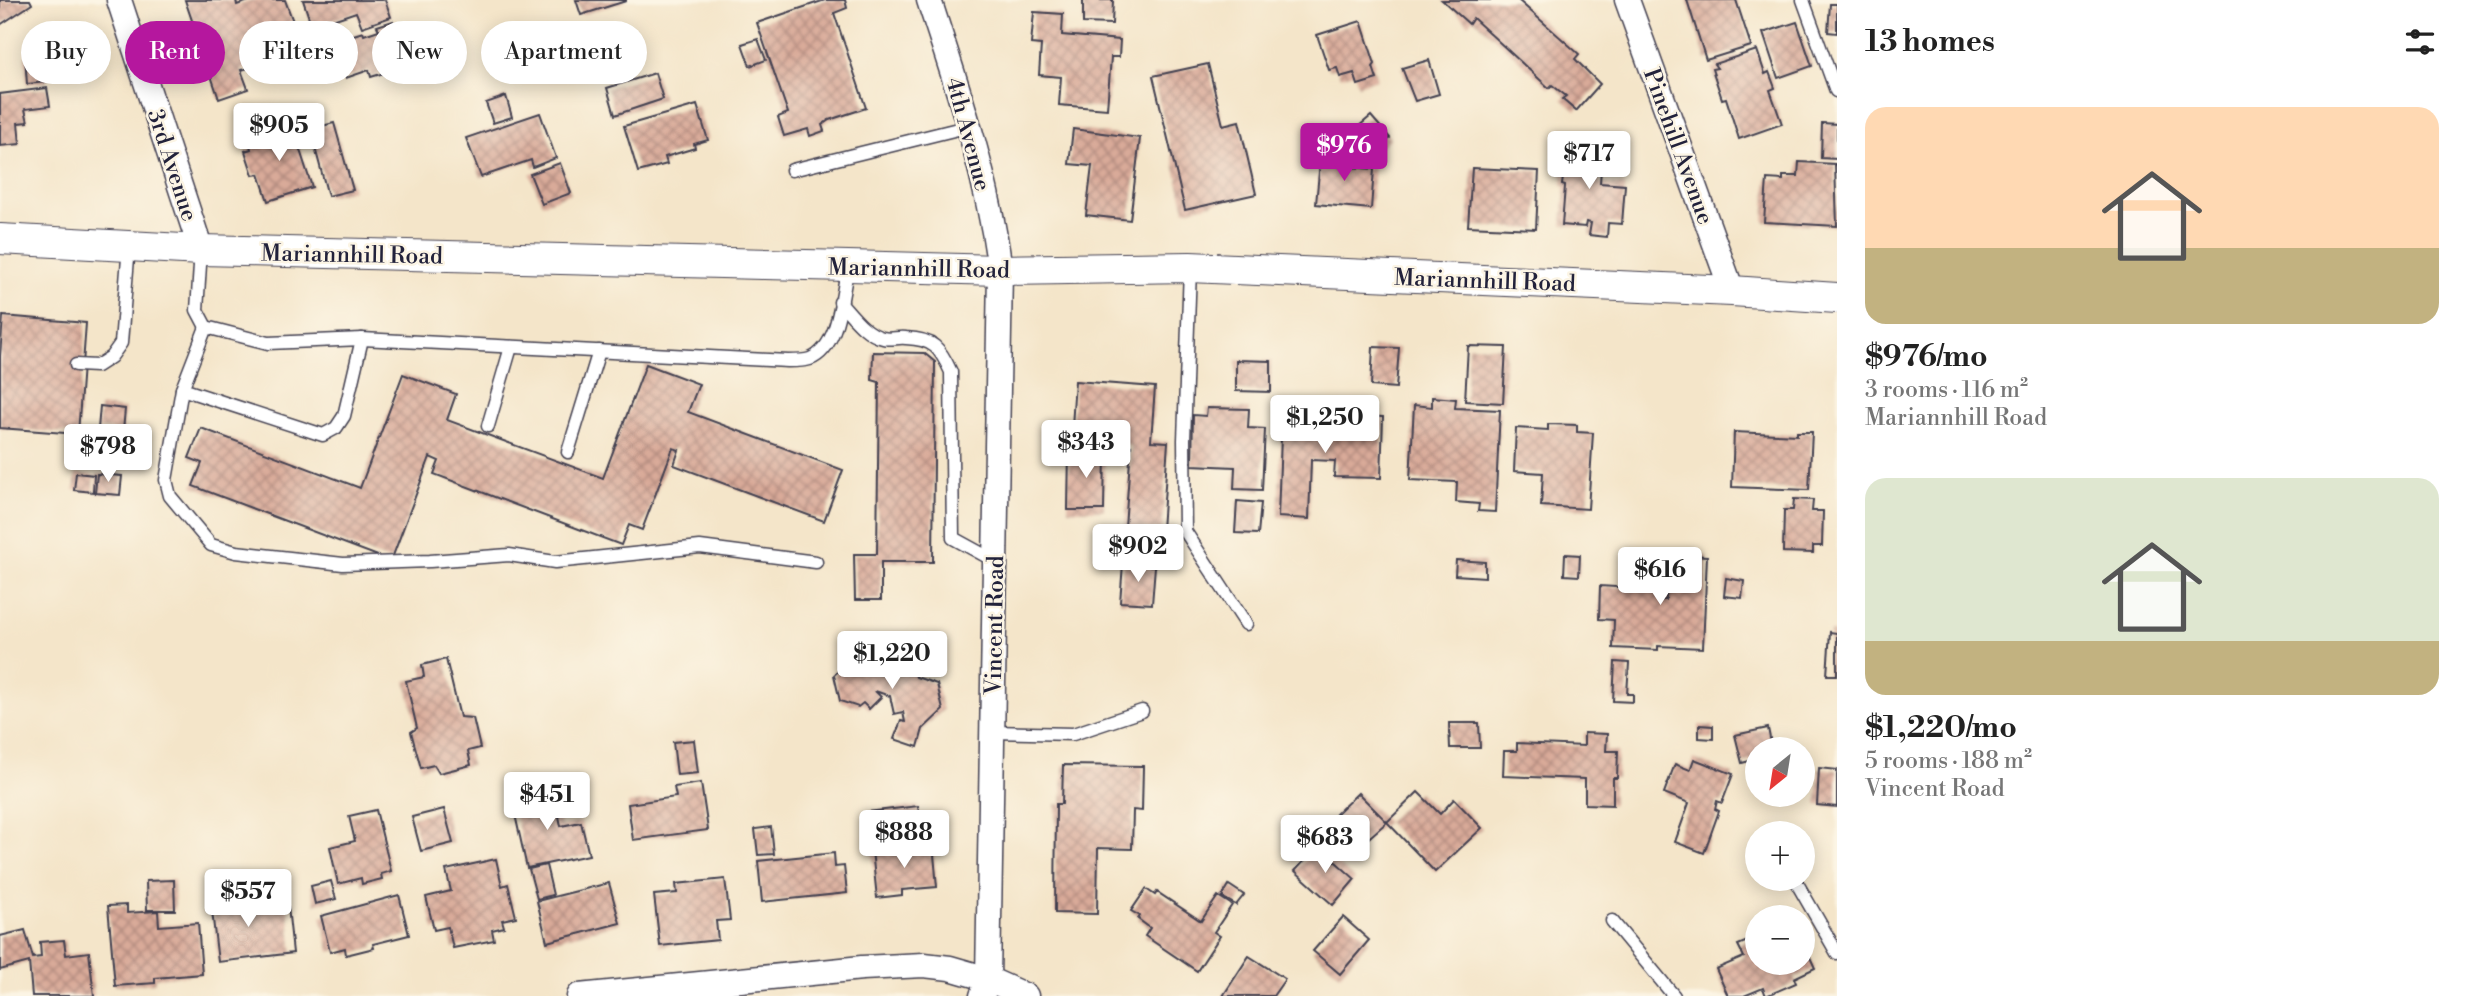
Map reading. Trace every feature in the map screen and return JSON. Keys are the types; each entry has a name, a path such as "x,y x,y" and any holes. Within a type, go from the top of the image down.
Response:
{"street":[{"name":"3rd Avenue","path":"119,0 201,250"},
{"name":"4th Avenue","path":"929,0 970,126 994,226 1000,270"},
{"name":"Pinehill Avenue","path":"1627,0 1732,291"},
{"name":"Mariannhill Road","path":"0,239 201,250 1000,270 1190,267 1837,298"},
{"name":"Vincent Road","path":"985,988 1000,270"},
{"path":"579,996 862,968 924,965 950,968 985,988 1026,996"}],"lane":[{"path":"1803,0 1836,91"},
{"path":"792,170 970,126"},
{"path":"76,365 97,366 111,358 121,343 129,246"},
{"path":"201,250 197,310 206,327 268,342 362,339 788,361 808,360 823,351 833,337 848,266"},
{"path":"1190,267 1184,440 1185,531 1246,624"},
{"path":"840,302 867,330 884,338 928,341 941,350 951,372 953,538 995,561"},
{"path":"206,327 182,389 166,480 170,496 211,545 343,564 509,555 555,562 700,547 816,562"},
{"path":"182,389 323,435 336,428 344,416 362,339"},
{"path":"488,426 511,347"},
{"path":"568,452 599,351"},
{"path":"992,732 1073,734 1142,711"},
{"path":"1801,891 1837,953"},
{"path":"1612,921 1674,996"}],"building":[{"path":"0,0 30,0 32,4 0,25"},
{"path":"185,0 236,0 237,5 252,0 285,0 293,21 239,21 239,84 246,84 248,89 219,99 214,84 225,84 225,21 192,21"},
{"path":"303,0 385,0 391,17 372,21 372,24 362,27 356,12 330,21 310,21"},
{"path":"576,0 626,0 626,1 581,15"},
{"path":"825,0 845,0 847,8 834,13 866,108 829,120 822,125 824,131 810,136 808,129 784,136 778,117 788,113 757,23"},
{"path":"1083,0 1113,0 1112,24 1083,23"},
{"path":"1442,0 1518,0 1579,54 1575,59 1600,84 1576,111 1562,99 1566,96 1552,85 1549,88 1473,18 1469,24"},
{"path":"1687,0 1736,0 1751,46 1706,60"},
{"path":"1830,4 1837,4 1837,33 1828,32"},
{"path":"1034,12 1063,14 1062,35 1120,40 1119,57 1111,57 1107,109 1059,105 1061,77 1039,75 1041,45 1031,44"},
{"path":"1361,21 1377,79 1358,85 1354,73 1340,77 1337,68 1329,70 1317,35"},
{"path":"1797,22 1812,66 1778,78 1763,33"},
{"path":"363,32 364,35 372,32 371,77 369,70 358,74 358,34"},
{"path":"758,39 766,60 750,66 742,44"},
{"path":"1757,50 1765,74 1769,72 1775,88 1770,90 1782,124 1739,139 1726,98 1722,99 1712,69 1717,68 1714,64"},
{"path":"1429,60 1439,94 1415,101 1402,68"},
{"path":"1208,64 1223,125 1239,121 1256,194 1185,210 1153,76"},
{"path":"655,73 663,99 615,115 607,88 620,84 647,84 647,76"},
{"path":"47,88 50,106 25,109 28,122 18,123 20,144 0,146 0,94"},
{"path":"506,96 512,117 493,123 486,103"},
{"path":"697,105 708,140 694,144 695,148 665,157 667,164 638,172 624,126"},
{"path":"540,113 556,158 533,167 531,160 481,177 466,138"},
{"path":"1371,116 1390,138 1366,160 1346,137"},
{"path":"334,123 353,190 328,196 310,129"},
{"path":"1822,123 1837,124 1837,159 1821,158"},
{"path":"298,126 304,146 299,147 312,187 268,201 259,174 253,175 245,151 251,149 249,141"},
{"path":"1073,129 1140,138 1130,220 1086,215 1092,166 1069,164"},
{"path":"1568,138 1596,141 1595,155 1602,155 1600,183 1625,185 1622,224 1608,223 1607,237 1589,235 1591,223 1586,222 1585,227 1562,225 1565,186 1562,185"},
{"path":"1321,151 1341,152 1340,166 1374,169 1371,209 1316,204"},
{"path":"1799,162 1835,164 1837,226 1764,222 1767,179 1783,180 1783,176 1798,176"},
{"path":"560,163 571,193 542,204 530,174"},
{"path":"1472,168 1539,171 1536,229 1468,226"},
{"path":"3,316 86,323 78,434 0,428"},
{"path":"1468,346 1506,347 1503,403 1465,401"},
{"path":"1373,347 1399,348 1396,388 1371,386"},
{"path":"873,352 924,353 935,362 933,562 881,562 881,600 855,600 854,554 877,554 879,382 872,380"},
{"path":"1236,360 1271,361 1271,392 1236,391"},
{"path":"646,364 699,384 688,412 843,470 824,521 674,465 679,450 673,448 642,530 629,525 621,545 434,474 439,461 430,457 391,561 193,486 202,463 189,458 201,428 360,488 403,374 456,394 447,420 603,478"},
{"path":"1075,381 1155,387 1151,441 1168,442 1162,530 1125,527 1131,446 1071,442"},
{"path":"1432,397 1456,399 1455,408 1500,410 1495,512 1478,511 1479,504 1456,502 1457,482 1410,480 1414,405 1432,407"},
{"path":"100,406 125,409 123,431 98,429"},
{"path":"1207,408 1249,409 1248,428 1265,429 1262,490 1234,489 1235,467 1192,465 1193,415 1206,416"},
{"path":"1282,410 1298,410 1298,419 1339,421 1339,415 1383,417 1381,478 1334,477 1335,461 1311,460 1309,519 1278,517"},
{"path":"1548,424 1577,425 1577,432 1593,433 1588,509 1541,506 1543,473 1514,471 1516,428 1548,430"},
{"path":"1734,432 1797,435 1797,432 1812,432 1809,490 1732,487"},
{"path":"1069,449 1105,450 1104,510 1068,510"},
{"path":"76,473 94,475 93,492 74,490"},
{"path":"97,474 122,476 120,495 95,493"},
{"path":"1794,499 1813,500 1812,511 1823,511 1822,546 1813,546 1813,553 1783,552 1784,510 1793,510"},
{"path":"1237,501 1261,503 1258,534 1235,533"},
{"path":"1565,554 1580,555 1579,576 1564,575"},
{"path":"1668,554 1707,556 1703,648 1613,648 1614,620 1599,619 1600,586 1632,588 1634,578 1640,571 1653,573 1658,576 1660,587 1662,586 1661,600 1666,600"},
{"path":"1456,560 1485,562 1485,577 1455,575"},
{"path":"1123,564 1155,566 1152,604 1120,602"},
{"path":"1726,578 1744,581 1742,598 1724,596"},
{"path":"1830,632 1837,633 1837,675 1827,675"},
{"path":"894,649 911,654 916,677 937,684 943,710 923,729 918,747 894,739 901,721 905,722 903,712 894,714 890,696 875,691 881,697 869,709 863,703 858,707 840,701 834,675 854,657 875,664"},
{"path":"446,659 460,717 473,718 480,748 468,751 471,765 439,773 434,765 421,768 411,732 417,728 406,681 424,677 422,665"},
{"path":"1615,662 1629,663 1627,694 1633,694 1633,702 1613,701"},
{"path":"1449,723 1479,723 1480,748 1450,748"},
{"path":"1699,725 1713,726 1713,739 1699,738"},
{"path":"1768,728 1770,737 1745,737 1745,762 1742,763 1735,735"},
{"path":"1584,733 1607,734 1606,751 1618,751 1617,778 1613,778 1613,805 1585,804 1585,779 1503,776 1504,751 1517,751 1517,743 1584,746"},
{"path":"694,740 698,773 677,775 673,742"},
{"path":"1694,759 1733,774 1722,803 1717,801 1715,809 1719,811 1704,853 1675,842 1689,803 1664,793 1675,764 1690,770"},
{"path":"1063,765 1143,766 1142,811 1133,810 1132,849 1098,848 1097,914 1055,913 1056,804 1062,804"},
{"path":"1819,768 1837,770 1837,807 1817,805"},
{"path":"701,783 708,830 633,840 628,804 676,797 674,787"},
{"path":"554,792 561,826 581,822 589,855 527,868 512,801"},
{"path":"1418,792 1440,814 1454,799 1482,828 1435,872 1387,822"},
{"path":"1358,793 1387,822 1347,857 1331,841 1348,826 1336,814"},
{"path":"918,806 922,837 871,843 868,812"},
{"path":"444,809 453,843 421,851 412,817"},
{"path":"376,810 391,871 381,874 382,879 362,884 361,878 338,884 330,847 355,841 349,816"},
{"path":"771,827 774,854 758,855 755,829"},
{"path":"933,844 937,887 902,890 902,895 877,898 872,850"},
{"path":"1318,846 1355,879 1333,905 1295,871"},
{"path":"834,853 835,867 844,866 847,893 762,902 758,861"},
{"path":"496,859 502,886 508,884 516,917 502,920 504,927 492,930 494,940 453,948 448,927 434,930 426,897 451,891 446,870"},
{"path":"546,865 553,895 537,899 529,869"},
{"path":"725,879 730,920 716,921 718,940 660,946 654,895 677,893 676,884"},
{"path":"174,880 175,910 147,910 146,881"},
{"path":"331,881 336,899 315,904 311,886"},
{"path":"232,883 235,914 288,907 293,953 218,962 209,885"},
{"path":"609,883 620,923 547,942 537,901"},
{"path":"1229,885 1244,895 1236,905 1222,897"},
{"path":"1146,889 1155,895 1157,892 1201,921 1218,896 1232,905 1214,932 1220,936 1197,971 1145,936 1150,928 1138,919 1140,916 1131,911"},
{"path":"399,895 409,935 373,944 374,948 346,955 345,948 330,952 321,916"},
{"path":"127,905 127,913 158,911 159,926 198,923 202,974 155,978 155,983 115,986 108,906"},
{"path":"1343,917 1369,940 1340,974 1313,951"},
{"path":"25,930 33,958 41,957 40,942 64,940 66,955 89,952 94,996 32,996 29,962 0,970 0,936"},
{"path":"1745,942 1745,975 1800,975 1794,978 1796,983 1766,996 1763,988 1744,996 1728,996 1716,969 1744,957 1738,945"},
{"path":"1249,956 1285,979 1273,996 1223,996"}]}
